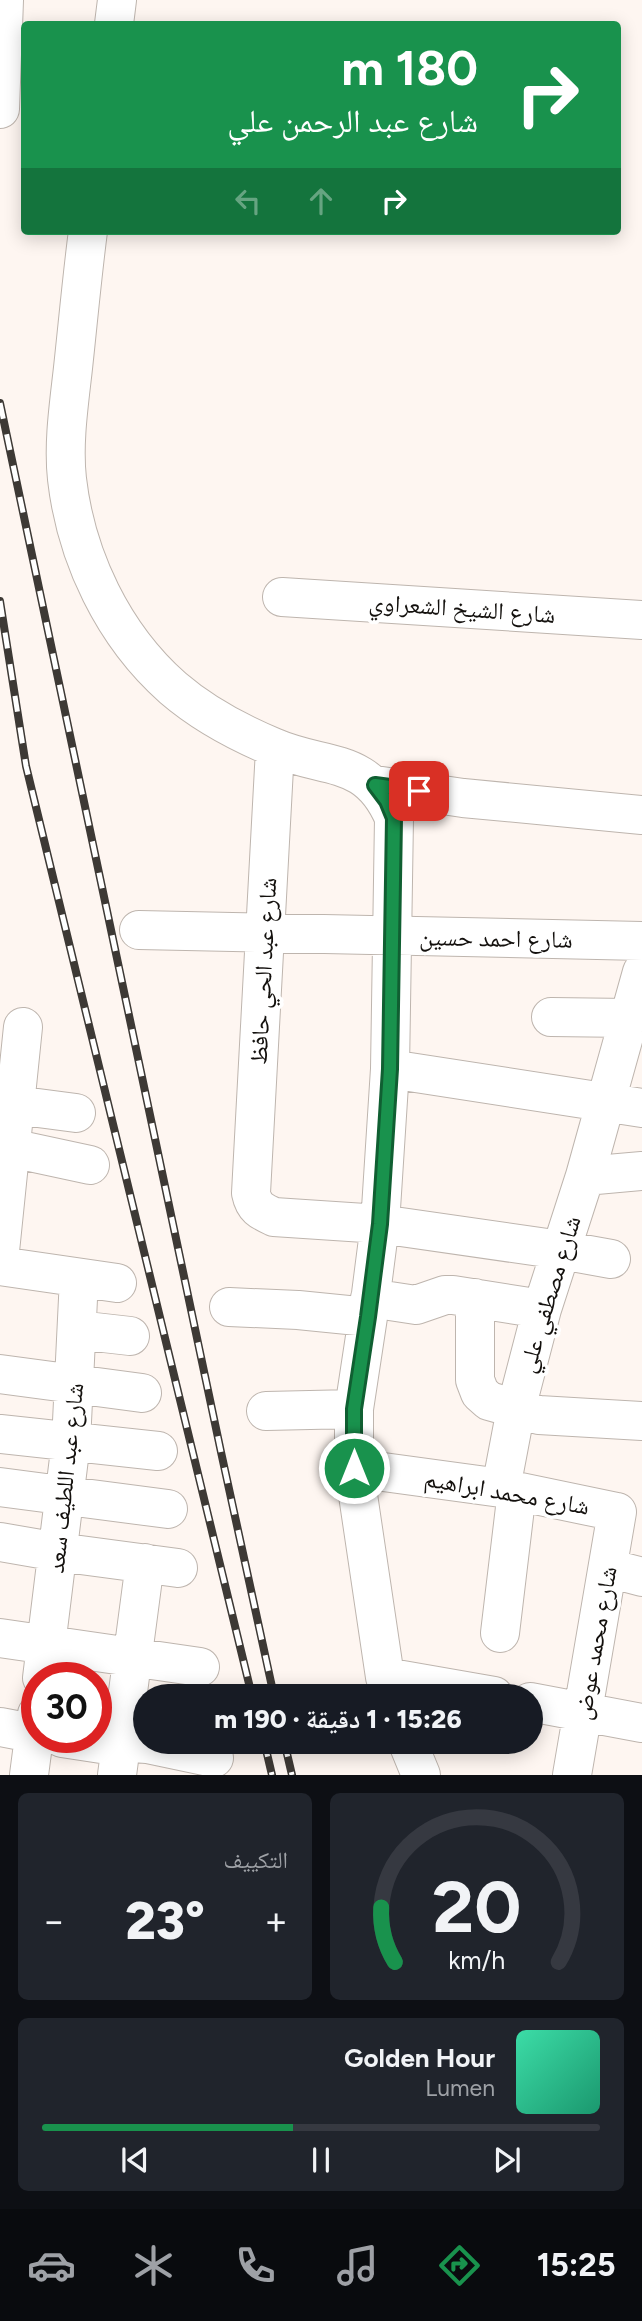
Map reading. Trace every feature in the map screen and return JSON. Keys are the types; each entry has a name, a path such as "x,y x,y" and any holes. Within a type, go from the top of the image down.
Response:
{"street":[{"path":"0,109 4,0"},
{"path":"114,21 117,0"},
{"path":"88,235 68,418 67,478 78,536 100,593 131,643 173,688 221,723 275,749 354,771 375,785 387,801 394,818 390,1069 380,1224 354,1409 354,1468 388,1684"},
{"name":"شارع الشيخ الشعراوي","path":"282,597 642,620"},
{"name":"شارع عبد الحي حافظ","path":"275,749 251,1194 254,1204 274,1216 380,1224"},
{"path":"375,785 463,798 642,815"},
{"name":"شارع احمد حسين","path":"139,930 642,941"},
{"name":"شارع مصطفي علي","path":"500,1633 516,1409 542,1309 586,1176 624,1106 632,1026 642,972"},
{"path":"551,1017 632,1026"},
{"path":"0,1251 23,1027"},
{"path":"390,1069 624,1106"},
{"path":"15,1105 76,1113"},
{"path":"11,1148 90,1165"},
{"path":"586,1176 642,1171"},
{"path":"380,1224 611,1259"},
{"path":"0,1266 117,1283"},
{"name":"شارع عبد اللطيف سعد","path":"44,1661 71,1442 79,1278"},
{"path":"229,1307 298,1310 369,1308 416,1305 445,1295 542,1309"},
{"path":"475,1298 475,1380 480,1393 489,1401 557,1418 642,1420"},
{"path":"77,1330 130,1336"},
{"path":"0,1374 142,1393"},
{"path":"266,1411 354,1409"},
{"path":"0,1434 158,1451"},
{"name":"شارع محمد ابراهيم","path":"354,1468 630,1507"},
{"path":"0,1487 168,1509"},
{"name":"شارع محمد عوض","path":"572,1775 583,1711 625,1573 630,1507"},
{"path":"0,1542 161,1566 132,1657 119,1761"},
{"path":"0,1638 44,1661 132,1657 200,1667"},
{"path":"543,1704 642,1723"},
{"path":"119,1761 133,1743 214,1758"},
{"path":"29,1775 31,1753"},
{"path":"98,1753 119,1761"},
{"path":"412,1754 421,1775"}],"railway":[{"path":"0,403 271,1684"},
{"path":"0,601 26,766 249,1684"},
{"path":"267,1754 272,1775"},
{"path":"287,1754 292,1775"}],"route":[{"path":"354,1468 354,1409 380,1224 390,1069 394,818 387,801 375,785 419,791"}]}
